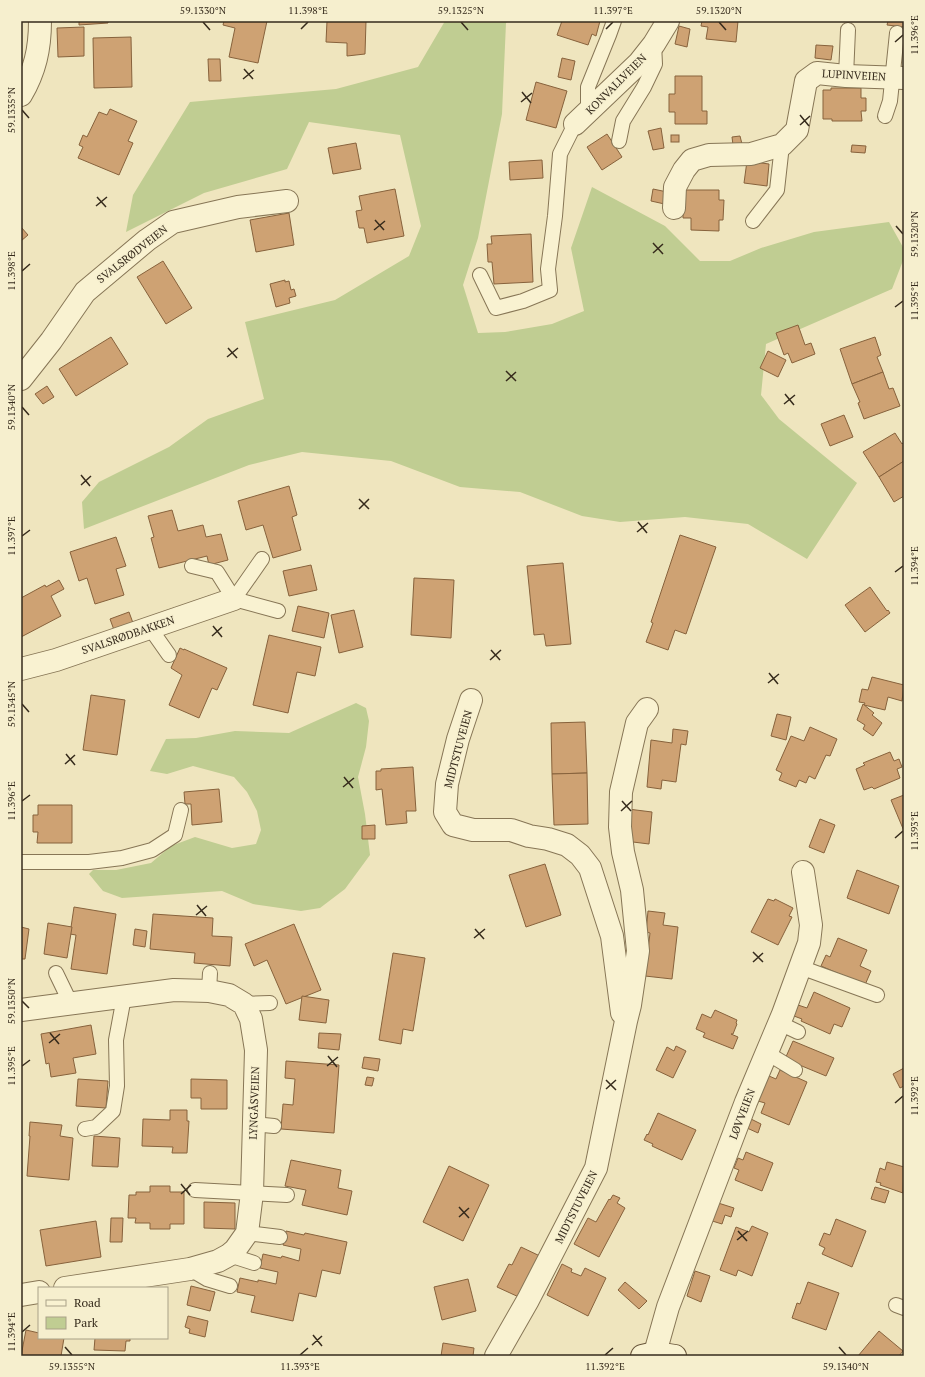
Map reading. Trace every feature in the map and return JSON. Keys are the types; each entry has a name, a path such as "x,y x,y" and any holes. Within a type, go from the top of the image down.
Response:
{"street":[{"path":"21,95 36,64 40,40 40,21"},
{"name":"KONVALLVEIEN","path":"582,119 639,63 654,44 668,21"},
{"name":"LUPINVEIEN","path":"674,208 675,187 684,170 692,160 709,155 751,154 782,144 797,130 806,81 817,73 846,76 899,78"},
{"name":"SVALSRØDVEIEN","path":"21,379 51,341 85,292 147,240 173,222 238,207 287,200"},
{"name":"SVALSRØDBAKKEN","path":"21,669 47,663 234,599"},
{"name":"MIDTSTUVEIEN","path":"471,700 458,739 447,784 445,812 453,825 473,830 511,830 528,836 548,839 567,845 580,856 590,868 612,936 622,1013 626,1021"},
{"name":"MIDTSTUVEIEN","path":"496,1356 528,1300 596,1168 630,1005 638,951 632,890 623,852 620,827 621,792 637,724 647,709"},
{"name":"LØVVEIEN","path":"657,1355 668,1307 746,1102 767,1053 788,1028 800,967 812,925 803,872"},
{"path":"21,1010 174,990 209,982 244,1004"},
{"name":"LYNGÅSVEIEN","path":"72,1287 190,1269 218,1261 235,1250 247,1232 263,1125 256,1050 251,1019 244,1004"},
{"path":"21,1294 38,1292"}],"lane":[{"path":"480,275 496,308 523,301 550,290 548,269 555,216 560,154 582,119 588,87 614,21"},
{"path":"846,76 848,30"},
{"path":"885,116 899,78 897,33"},
{"path":"619,141 623,121 644,87 655,64 654,44"},
{"path":"753,221 777,190 782,144"},
{"path":"234,599 262,559"},
{"path":"192,566 216,572 234,599 278,611"},
{"path":"150,628 169,655"},
{"path":"21,862 89,862 122,858 152,850 175,835 181,810"},
{"path":"800,967 877,995"},
{"path":"56,973 71,1004"},
{"path":"85,1129 96,1127 113,1111 117,1086 116,1040 124,997"},
{"path":"244,1004 270,1003"},
{"path":"767,1053 795,1070"},
{"path":"195,1190 287,1195"},
{"path":"247,1232 280,1237"},
{"path":"229,1255 254,1263"},
{"path":"190,1269 207,1279 230,1286"}],"green space":[{"path":"445,21 508,21 506,23 502,114 478,238 463,285 478,333 505,332 552,324 584,311 571,248 592,187 665,226 700,261 730,261 761,248 814,232 889,222 904,249 904,258 892,289 766,344 761,395 779,419 857,483 807,559 748,524 685,517 620,522 582,516 520,492 460,487 391,461 302,452 249,465 84,529 82,502 99,482 169,447 208,419 264,399 245,322 335,300 409,256 421,226 400,135 309,122 287,169 204,193 126,232 133,195 190,102 336,89 418,67"},
{"path":"356,703 366,708 369,721 366,747 358,777 365,814 370,855 345,889 320,908 301,911 253,904 222,891 122,898 103,891 89,874 93,870 116,870 151,863 171,846 195,837 232,848 256,844 261,830 257,811 247,792 234,777 193,766 167,774 150,771 166,739 196,738 235,731 289,733"}],"building":[{"path":"79,21 108,21 108,23 79,25"},
{"path":"224,21 267,21 258,63 229,57 235,28 223,25"},
{"path":"327,21 366,21 365,54 347,56 347,43 326,42"},
{"path":"562,21 600,21 596,36 592,34 588,45 557,35"},
{"path":"702,21 738,21 736,42 706,39 708,27 701,26"},
{"path":"888,21 904,21 904,27 887,25"},
{"path":"679,26 690,29 687,47 675,44"},
{"path":"84,27 84,56 58,57 57,28"},
{"path":"131,37 132,87 94,88 93,38"},
{"path":"816,45 833,46 831,60 815,58"},
{"path":"562,58 575,61 571,80 558,77"},
{"path":"208,59 220,59 221,81 209,81"},
{"path":"675,76 702,76 702,111 707,111 707,124 675,124 675,112 669,112 669,94 675,94"},
{"path":"536,82 567,91 556,128 526,120"},
{"path":"831,88 861,88 861,98 866,98 866,111 861,111 862,121 832,121 832,119 823,119 823,90 831,90"},
{"path":"110,109 137,121 128,141 133,143 119,175 78,158 83,147 79,145 83,135 87,137 99,112 107,115"},
{"path":"661,128 664,148 653,150 648,131"},
{"path":"607,134 622,157 602,170 587,147"},
{"path":"671,135 679,135 679,142 671,142"},
{"path":"740,136 742,144 733,145 732,137"},
{"path":"356,143 361,169 333,174 328,148"},
{"path":"852,145 866,146 865,153 851,152"},
{"path":"542,160 543,178 510,180 509,162"},
{"path":"747,161 769,164 767,186 744,183"},
{"path":"395,189 404,236 367,243 364,228 359,228 356,211 362,210 359,196"},
{"path":"653,189 672,193 669,205 651,201"},
{"path":"683,190 719,190 719,200 724,200 723,220 719,220 719,231 691,230 691,218 683,218"},
{"path":"289,213 294,245 256,252 250,220"},
{"path":"21,227 28,235 21,241"},
{"path":"531,234 533,282 494,284 492,262 488,262 487,244 492,244 491,236"},
{"path":"163,261 192,308 166,324 137,277"},
{"path":"285,280 285,282 289,281 291,290 294,289 296,296 289,298 290,303 276,307 270,284"},
{"path":"798,325 805,345 811,343 815,354 792,363 788,353 784,355 776,333"},
{"path":"111,337 128,364 76,396 59,369"},
{"path":"875,337 881,355 877,357 883,372 852,384 840,349"},
{"path":"768,351 786,360 778,377 760,368"},
{"path":"883,372 889,389 893,388 900,406 864,419 858,403 860,402 852,384"},
{"path":"47,386 54,397 43,404 35,394"},
{"path":"844,415 853,437 830,446 821,424"},
{"path":"895,433 902,444 904,442 904,461 879,477 863,452"},
{"path":"904,461 904,496 894,502 879,477"},
{"path":"289,486 297,515 292,517 301,550 273,558 263,525 246,530 238,501"},
{"path":"172,510 178,531 203,525 206,537 221,534 228,560 209,565 207,556 159,568 151,538 154,537 148,516"},
{"path":"680,535 716,547 686,634 675,630 668,650 646,642 653,623 651,622"},
{"path":"116,537 126,566 116,569 124,595 95,604 87,578 79,581 70,552"},
{"path":"563,563 571,644 546,646 544,634 534,635 527,566"},
{"path":"311,565 317,590 289,596 283,571"},
{"path":"414,578 454,580 451,638 411,635"},
{"path":"59,580 64,589 51,596 61,616 21,637 21,598 45,585 46,587"},
{"path":"870,587 890,613 865,632 845,605"},
{"path":"298,606 329,613 324,638 292,631"},
{"path":"354,610 363,647 339,653 331,615"},
{"path":"129,612 133,623 114,630 110,619"},
{"path":"269,635 321,647 315,676 297,672 288,713 253,705"},
{"path":"180,648 227,668 217,690 212,688 199,718 169,705 182,675 171,668"},
{"path":"872,677 904,685 902,701 888,697 885,710 864,705 865,703 859,702 862,689 868,690"},
{"path":"91,695 125,700 117,755 83,750"},
{"path":"863,704 874,713 872,715 882,723 873,736 863,729 865,725 857,720"},
{"path":"777,714 791,717 786,740 771,736"},
{"path":"585,722 587,773 552,774 551,723"},
{"path":"810,727 837,739 830,756 826,755 815,779 809,776 806,783 799,780 796,787 779,780 782,773 776,770 791,736 804,741"},
{"path":"673,729 688,731 686,745 681,744 676,782 662,780 661,789 647,787 651,740 672,743"},
{"path":"890,752 894,761 899,759 902,767 897,769 900,778 874,789 872,787 864,790 856,769 865,765 863,763"},
{"path":"413,767 416,811 406,811 407,823 386,825 382,789 376,790 376,771 381,771 381,769"},
{"path":"587,773 588,824 554,825 552,774"},
{"path":"219,789 222,822 192,825 191,804 185,804 184,792"},
{"path":"904,795 904,831 891,800"},
{"path":"38,805 72,805 72,843 37,843 38,832 33,832 33,815 38,815"},
{"path":"628,809 652,812 649,844 625,841"},
{"path":"820,819 835,825 824,853 809,847"},
{"path":"375,825 375,839 362,839 362,826"},
{"path":"545,864 561,915 526,927 509,875"},
{"path":"857,870 899,886 889,914 847,898"},
{"path":"768,899 774,901 775,899 793,908 789,916 792,917 778,945 751,932"},
{"path":"74,907 116,914 107,974 71,969 76,935 70,934"},
{"path":"648,911 665,913 663,925 678,927 672,979 645,976 650,933 646,932"},
{"path":"153,914 213,918 212,936 232,937 230,966 194,963 195,953 150,949"},
{"path":"48,923 72,927 67,958 44,954"},
{"path":"294,924 321,990 286,1004 267,960 254,966 245,944"},
{"path":"21,927 29,929 25,959 21,959"},
{"path":"135,929 147,931 145,947 133,945"},
{"path":"838,938 867,950 860,966 871,971 865,985 821,966 826,955 830,957"},
{"path":"393,953 425,958 413,1031 403,1029 401,1044 379,1040"},
{"path":"814,992 850,1008 842,1027 834,1024 830,1034 801,1021 802,1019 794,1016 798,1005 807,1008"},
{"path":"302,996 329,1000 326,1023 299,1020"},
{"path":"715,1010 737,1020 733,1034 731,1034 738,1037 733,1049 703,1037 705,1033 696,1029 702,1014 711,1018"},
{"path":"91,1025 96,1054 73,1058 76,1073 51,1077 49,1063 46,1064 41,1034"},
{"path":"319,1033 341,1034 339,1050 318,1048"},
{"path":"793,1041 834,1058 826,1076 785,1059"},
{"path":"676,1046 686,1051 673,1078 656,1070 667,1047 674,1051"},
{"path":"364,1057 380,1059 378,1071 362,1068"},
{"path":"286,1061 339,1065 334,1133 281,1129 283,1104 293,1105 295,1079 285,1078"},
{"path":"904,1068 904,1086 900,1088 893,1074"},
{"path":"780,1070 807,1082 789,1125 761,1113 765,1103 758,1101 769,1076 776,1079"},
{"path":"367,1077 374,1078 372,1086 365,1085"},
{"path":"78,1079 108,1081 106,1108 76,1106"},
{"path":"191,1079 227,1080 227,1109 201,1109 201,1098 191,1098"},
{"path":"170,1110 187,1110 187,1121 189,1121 187,1153 172,1153 173,1147 142,1146 143,1119 170,1120"},
{"path":"658,1113 696,1130 682,1160 652,1146 653,1144 644,1140 647,1134 648,1135"},
{"path":"751,1119 761,1124 758,1133 747,1128"},
{"path":"30,1122 62,1125 60,1136 73,1138 69,1180 27,1176"},
{"path":"94,1136 120,1138 118,1167 92,1166"},
{"path":"746,1152 773,1163 762,1191 735,1180 739,1170 734,1168 738,1158 743,1160"},
{"path":"291,1160 341,1170 338,1188 352,1191 347,1215 302,1205 306,1190 285,1186"},
{"path":"887,1162 904,1167 903,1193 880,1185 881,1183 876,1182 880,1168 885,1170"},
{"path":"449,1166 489,1185 463,1241 423,1222"},
{"path":"150,1186 170,1186 170,1192 184,1192 184,1224 170,1224 170,1229 150,1229 150,1223 135,1223 136,1218 128,1218 129,1195 136,1195 136,1192 150,1192"},
{"path":"875,1187 889,1191 885,1203 871,1199"},
{"path":"613,1195 620,1198 617,1203 625,1208 599,1257 574,1244 588,1218 596,1222 609,1199 610,1200"},
{"path":"204,1202 235,1203 235,1229 204,1228"},
{"path":"715,1202 734,1208 731,1217 725,1215 722,1224 709,1220"},
{"path":"111,1218 123,1218 122,1242 110,1242"},
{"path":"836,1219 866,1231 852,1267 822,1254 825,1248 819,1245 824,1233 830,1235"},
{"path":"96,1221 101,1257 46,1266 40,1230"},
{"path":"752,1226 768,1233 752,1276 738,1270 736,1276 720,1270 736,1227 749,1232"},
{"path":"286,1231 304,1235 305,1233 347,1242 340,1274 322,1270 316,1297 299,1293 293,1321 251,1312 255,1296 237,1292 240,1278 276,1284 278,1272 260,1268 263,1254 281,1258 282,1256 299,1261 301,1249 283,1245"},
{"path":"521,1247 542,1257 521,1298 497,1287 509,1264 512,1265"},
{"path":"562,1264 572,1269 571,1272 581,1276 585,1268 606,1278 588,1316 547,1295"},
{"path":"695,1271 710,1276 701,1302 687,1296"},
{"path":"468,1279 476,1311 442,1320 434,1287"},
{"path":"625,1282 647,1301 639,1309 618,1290"},
{"path":"808,1282 839,1293 826,1330 792,1318 797,1303 800,1304"},
{"path":"191,1286 215,1292 210,1311 187,1305"},
{"path":"188,1316 208,1321 205,1337 189,1333 190,1329 185,1327"},
{"path":"26,1330 38,1333 38,1339 64,1339 61,1356 21,1356"},
{"path":"879,1331 903,1351 899,1356 858,1356"},
{"path":"95,1339 130,1339 130,1341 126,1341 125,1351 94,1350"},
{"path":"443,1343 474,1348 473,1356 441,1356"}]}
